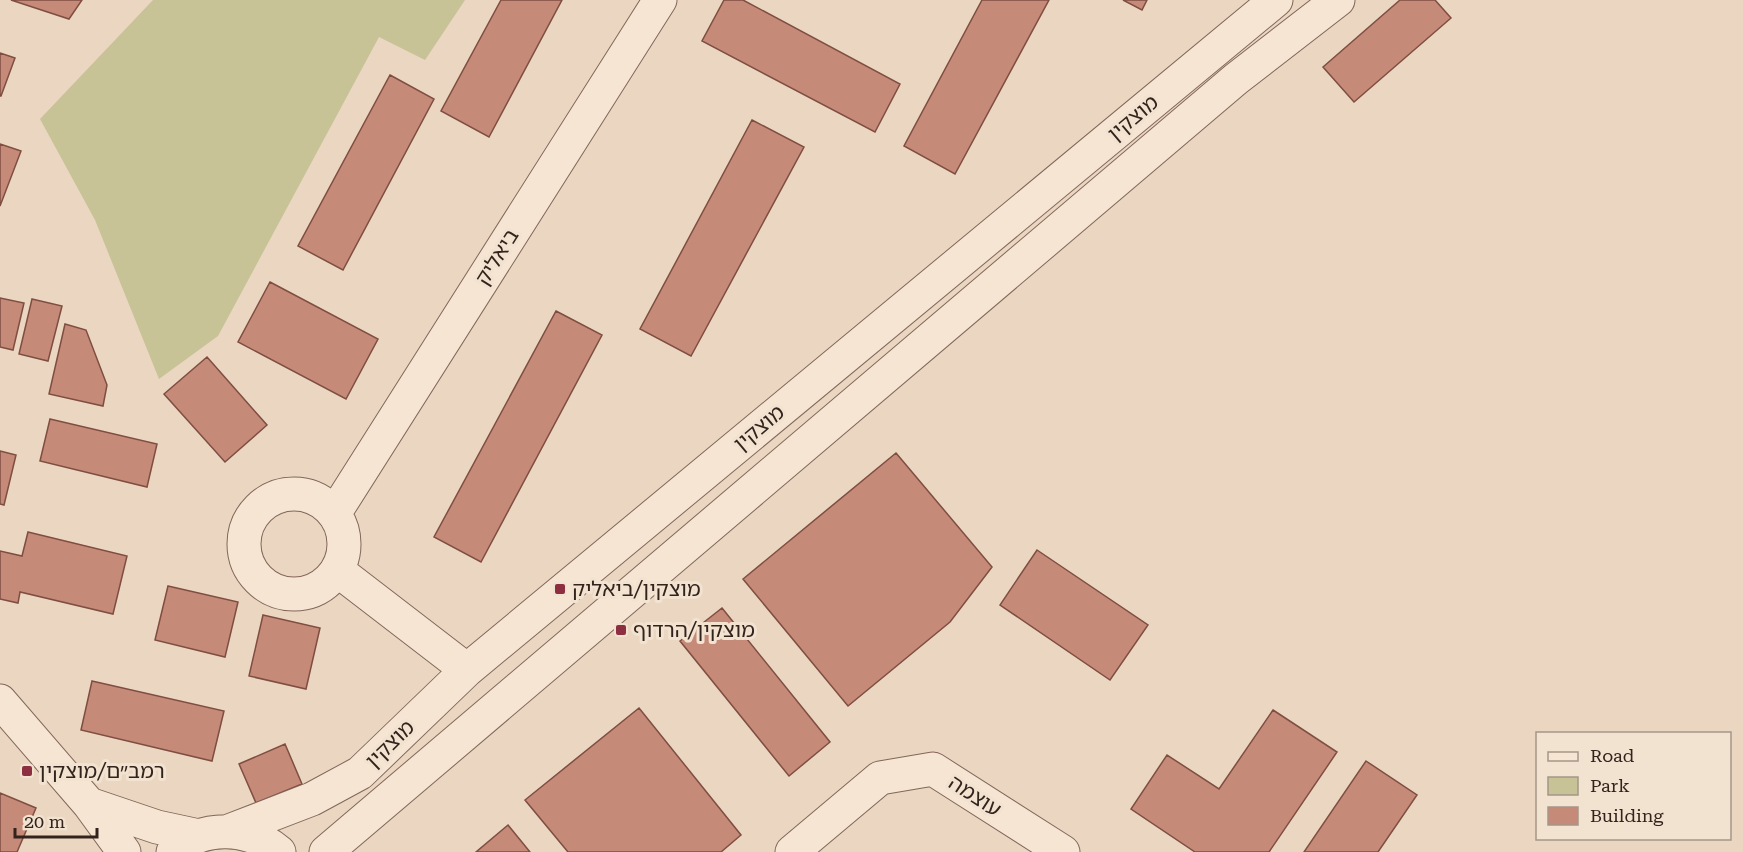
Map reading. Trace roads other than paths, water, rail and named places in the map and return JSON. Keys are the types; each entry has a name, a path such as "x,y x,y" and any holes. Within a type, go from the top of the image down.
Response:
{"street":[{"name":"ביאליק","path":"334,514 660,0"},
{"name":"מוצקין","path":"200,840 312,799 360,774 467,670 1276,0"},
{"name":"מוצקין","path":"326,852 1236,80 1338,0"},
{"path":"289,495 306,496 322,503 334,514 341,527 344,542 337,570 325,583 311,591 294,594 277,592 262,583 251,571 245,555 244,538 249,522 259,509 273,499 289,495"},
{"path":"337,570 467,670"},
{"path":"0,701 89,804 124,852"},
{"name":"עוצמה","path":"792,852 880,778 933,770 1063,852"},
{"path":"89,804 200,840 250,835 270,844 279,852"}],"place":[{"name":"מוצקין/ביאליק","path":"560,589"},
{"name":"מוצקין/הרדוף","path":"621,630"},
{"name":"רמב״ם/מוצקין","path":"27,771"}]}
